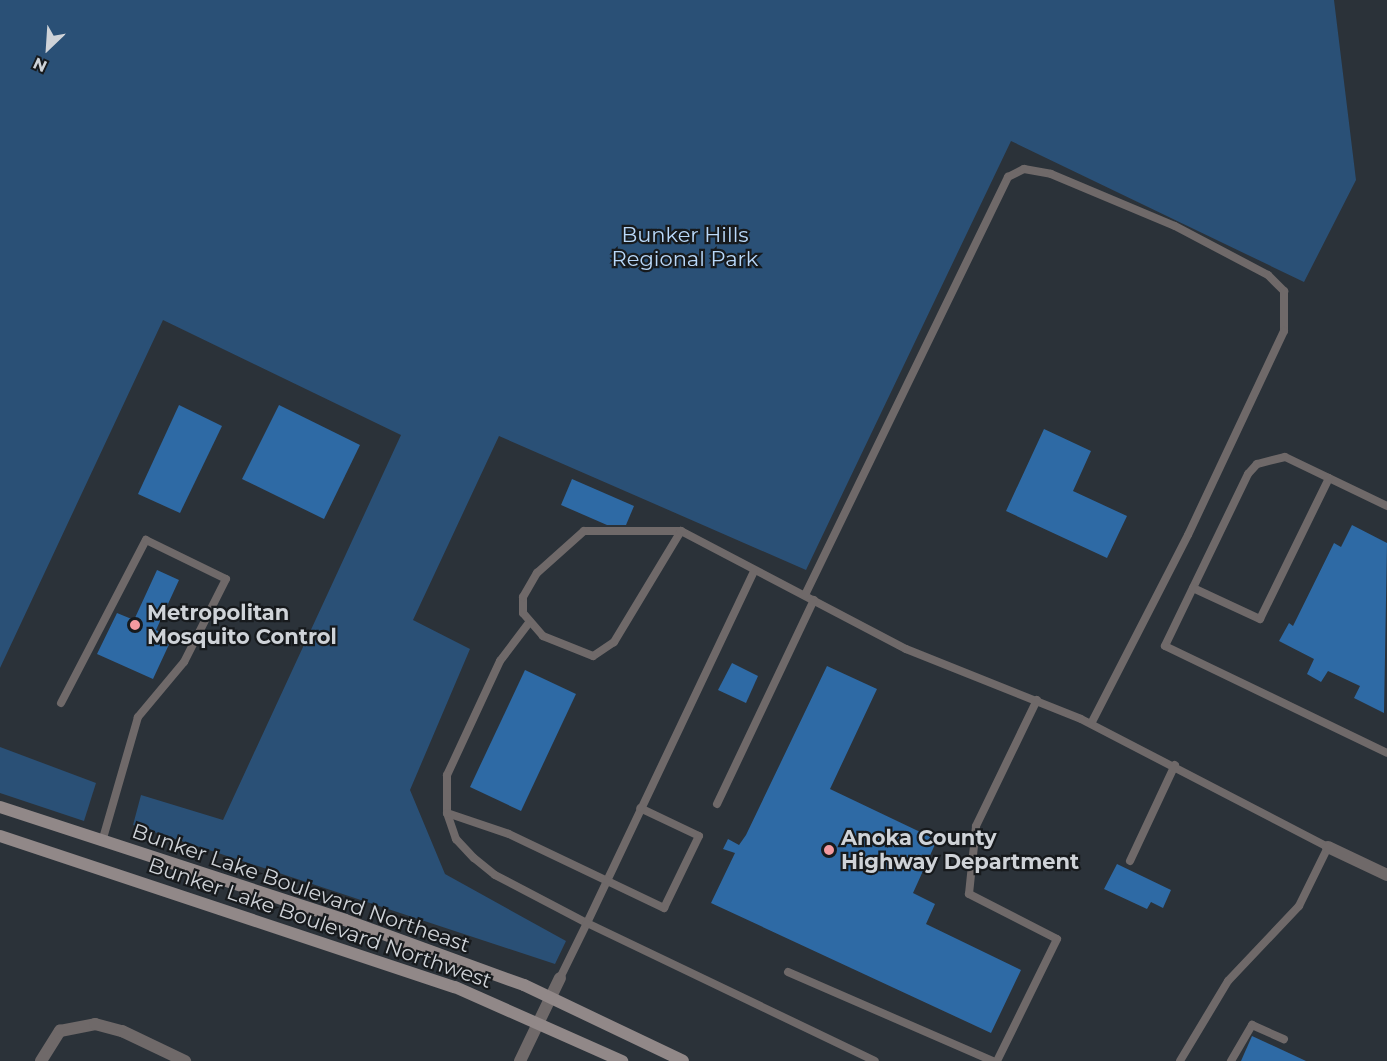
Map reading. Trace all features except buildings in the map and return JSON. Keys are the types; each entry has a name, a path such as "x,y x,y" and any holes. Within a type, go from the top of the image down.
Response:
{"main road":[{"name":"Bunker Lake Boulevard Northeast","path":"0,807 345,920 551,997 683,1061"},
{"name":"Bunker Lake Boulevard Northwest","path":"0,836 396,966 539,1021 622,1061"}],"street":[{"path":"1328,847 1387,875"},
{"path":"520,1061 560,978"},
{"path":"40,1061 60,1031 70,1027 95,1024 122,1031 185,1061"}],"lane":[{"path":"805,596 1008,177 1024,169 1051,174 1175,226 1268,275 1284,291 1284,331 1091,724"},
{"path":"1387,506 1285,457 1257,464 1248,474 1165,646 1387,753"},
{"path":"1193,588 1260,619 1329,478"},
{"path":"681,531 614,642 593,656 543,636 528,624 523,597 537,573 584,531 681,531 754,572 934,662 1037,700 1091,724 1175,765 1328,847 1299,906 1228,981 1180,1061"},
{"path":"61,703 146,540 226,579 184,662 138,717 102,842"},
{"path":"560,978 754,572"},
{"path":"717,804 814,600"},
{"path":"528,624 500,661 447,775 447,813 456,839 495,875 587,923 875,1061"},
{"path":"788,972 995,1061 1057,939 969,894 976,826 1037,700"},
{"path":"1130,861 1175,765"},
{"path":"447,813 509,834 664,908 699,836 640,808"},
{"path":"1231,1061 1252,1026 1284,1039"}],"green space":[{"name":"Bunker Hills Regional Park","path":"0,0 1334,0 1356,180 1304,282 1011,141 806,570 499,436 413,620 470,649 410,790 445,874 566,941 555,964 133,825 141,795 223,820 401,435 163,320 0,668"},
{"path":"0,747 96,783 84,821 0,793"}],"place":[{"name":"Metropolitan Mosquito Control","path":"135,625"},
{"name":"Anoka County Highway Department","path":"829,850"}]}
